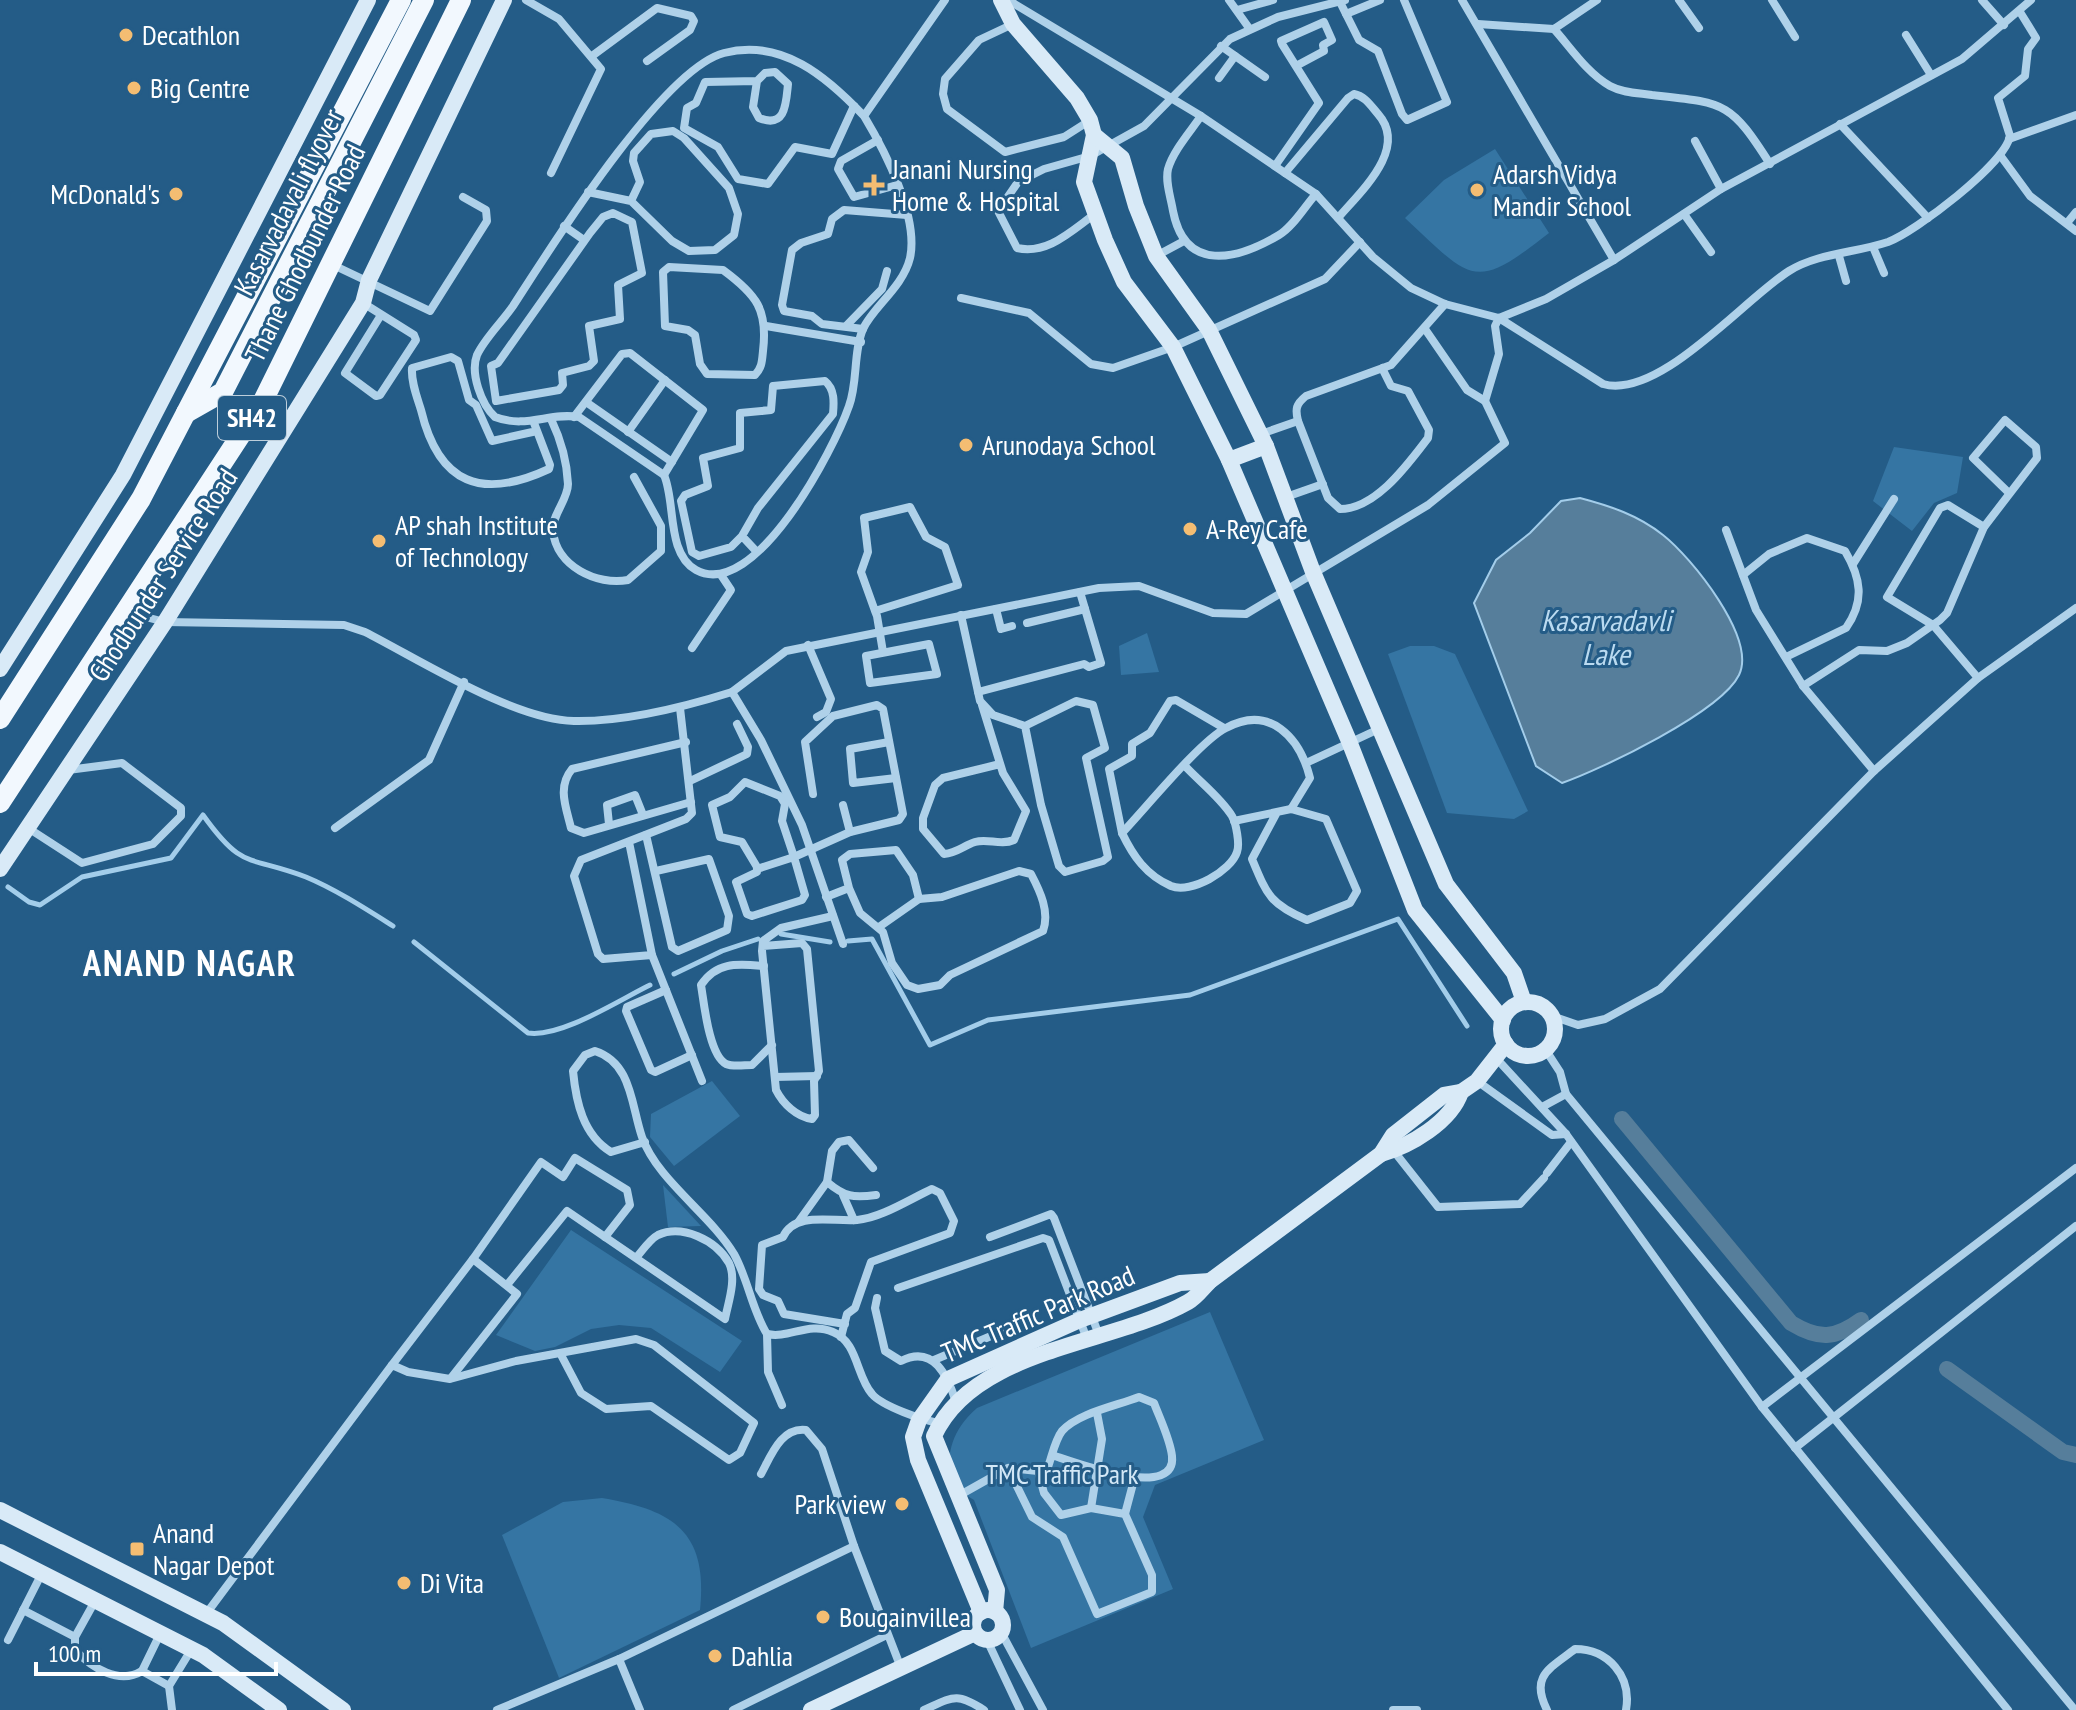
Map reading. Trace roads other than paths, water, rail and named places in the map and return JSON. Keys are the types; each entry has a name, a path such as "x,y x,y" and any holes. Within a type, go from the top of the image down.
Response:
{"main road":[{"name":"Thane Ghodbunder Road","path":"0,719 141,499 401,0"},
{"name":"Kasarvadavali flyover","path":"186,413 223,392 424,0"},
{"name":"Thane Ghodbunder Road","path":"0,803 263,401 461,0"}],"street":[{"path":"3,662 123,475 368,0"},
{"name":"Ghodbunder Service Road","path":"0,869 165,622 363,303 369,280 504,0"},
{"path":"526,0 559,19 601,69 551,173"},
{"path":"864,116 945,0"},
{"path":"1001,0 1013,24 1077,98 1092,128 1122,158 1136,206 1156,256 1209,330 1263,440 1313,572 1382,727 1424,838 1446,884 1514,973 1524,1002"},
{"path":"1008,0 1201,116 1316,194 1360,242 1411,288 1445,304 1499,318 1603,384 1616,388 1640,383 1692,349 1789,271 1814,258 1839,256 1892,240 1928,218 2000,155 2009,139 2076,115"},
{"path":"1229,0 1249,28"},
{"path":"1237,10 1273,0"},
{"path":"1346,14 1380,0"},
{"path":"1095,214 1047,247 1023,250 1017,248 998,211 1018,182 1044,169 1090,156 1144,126 1221,46 1249,28 1278,17 1342,1 1359,40 1378,51 1407,120 1447,102 1404,0"},
{"path":"1462,0 1614,260"},
{"path":"1478,24 1554,29 1597,0"},
{"path":"1679,0 1699,28"},
{"path":"1772,0 1795,37"},
{"path":"1982,0 2004,25"},
{"path":"1485,401 1499,354 1495,326 1499,318 1546,299 1614,260 1721,189 1962,59 2031,0"},
{"path":"592,56 657,8 691,16 694,21 690,30 647,61"},
{"path":"2009,139 1998,98 2025,76 2028,49 2036,38 2020,12"},
{"path":"1275,166 1319,103 1296,66 1282,39 1324,22 1332,40 1323,45 1324,51 1296,66"},
{"path":"1013,24 979,40 945,79 943,94 947,109 1005,152 1092,128"},
{"path":"1554,29 1590,70 1611,86 1629,92 1723,105 1739,118 1770,164"},
{"path":"1906,35 1931,75"},
{"path":"1221,46 1265,77"},
{"path":"536,427 495,417 485,406 476,371 477,356 564,226 588,192 691,70 722,53 757,49 787,54 824,79 864,116 878,140 907,215 910,258 891,295 863,329 851,403 820,472 793,512 756,551 736,568 721,575 695,569 684,559 664,475 703,414 701,407 626,352 574,417"},
{"path":"775,72 776,52"},
{"path":"1219,78 1235,56"},
{"path":"775,72 788,84 785,113 780,118 773,121 759,118 753,107 757,81 765,73 775,72"},
{"path":"757,81 705,82 696,103 687,108 686,130 718,147 738,179 768,184 795,147 832,154 854,106"},
{"path":"1285,173 1348,98 1354,94 1363,98 1385,124 1385,158 1338,218"},
{"path":"1201,116 1169,165 1167,178 1177,229 1184,241 1209,256 1226,257 1281,235 1316,194"},
{"path":"1840,124 1928,218"},
{"path":"1092,128 1084,182 1124,282 1173,347 1229,460 1287,590 1415,910 1503,1020"},
{"path":"588,192 631,201 672,241 689,251 715,250 734,235 738,214 729,188 684,138 673,131 651,134 634,153 633,161 640,182 631,201"},
{"path":"878,140 841,161 838,169 854,197 897,185"},
{"path":"1695,141 1721,189"},
{"path":"2000,155 2030,196 2076,231"},
{"path":"331,264 369,280 425,312 434,308 487,221 486,210 463,197"},
{"path":"863,329 822,324 812,316 784,311 782,305 792,250 801,243 828,234 832,219 844,210 907,215"},
{"path":"2067,223 2076,212"},
{"path":"613,213 632,222 642,273 618,285 622,316 616,321 589,326 594,361 589,366 562,373 563,385 559,390 496,401 491,366 498,363 584,240 603,217 613,213"},
{"path":"1684,214 1711,252"},
{"path":"564,226 584,240"},
{"path":"1156,256 1184,241"},
{"path":"961,298 1029,313 1091,364 1113,368 1173,347 1325,279 1360,242"},
{"path":"1873,247 1884,273"},
{"path":"1839,256 1846,281"},
{"path":"669,267 723,270 763,311 766,326 762,363 755,375 707,374 700,364 695,335 688,330 669,329 663,323 663,272 669,267"},
{"path":"846,326 882,289 887,271"},
{"path":"363,303 414,335 416,340 380,395 376,396 345,373 381,315"},
{"path":"1382,368 1391,386 1408,391 1429,430 1428,438 1397,477 1348,509 1333,505 1295,411 1306,396 1382,368 1391,365 1445,304"},
{"path":"511,309 528,320"},
{"path":"766,326 861,342"},
{"path":"125,612 165,622 344,625 546,717 574,721 680,708 732,692 786,651 808,645 917,627 961,615 1080,592 1139,586 1213,613 1246,614 1428,505 1505,443 1502,431 1485,401 1467,390 1425,329"},
{"path":"536,427 549,469 492,486 460,477 446,466 425,427 412,368 451,357 458,361 469,400 476,405 492,441 551,419 574,417 621,444 664,475"},
{"path":"628,432 665,380"},
{"path":"825,381 832,394 833,414 758,508 742,536 731,547 699,556 692,552 681,501 685,495 708,486 703,458 740,448 740,413 771,410 773,386 825,381"},
{"path":"586,402 672,462"},
{"path":"551,419 563,443 568,488 552,529 558,547 576,569 593,578 628,580 661,551 661,526 634,477"},
{"path":"1803,686 1859,650 1887,651 1907,643 1947,613 1984,527 2009,493 2039,452 2005,420 1973,458 2009,493"},
{"path":"1229,460 1298,421"},
{"path":"1284,497 1323,484"},
{"path":"655,505 668,499"},
{"path":"1853,564 1894,499"},
{"path":"1978,678 1933,625 1890,602 1888,592 1940,508 1948,505 1984,527"},
{"path":"875,611 958,585 945,547 926,537 910,507 864,518 868,552 861,572 875,611 883,652"},
{"path":"1726,530 1756,610 1803,686 1874,771"},
{"path":"742,536 756,551"},
{"path":"1743,575 1769,554 1807,538 1837,546 1845,551 1853,564 1861,590 1846,628 1786,657"},
{"path":"692,648 731,590 721,575"},
{"path":"979,696 1084,664 1089,667 1101,663 1080,592"},
{"path":"2008,1710 1762,1407 1569,1138 1501,1051 1503,1020 1513,1006 1524,1002 1539,1004 1552,1016 1578,1025 1605,1019 1660,989 1874,771 1978,678 2076,608"},
{"path":"996,609 996,630 1012,626"},
{"path":"1027,623 1085,609"},
{"path":"961,615 979,696 1000,764 1026,811 1014,840 1005,844 974,842 954,854 944,854 923,829 923,818 935,785 943,778 1000,764"},
{"path":"917,627 921,646"},
{"path":"929,644 933,648 937,674 872,684 866,658 883,652 929,644"},
{"path":"808,645 831,699 826,712 817,717"},
{"path":"335,828 429,760 464,682"},
{"path":"732,692 761,740 811,850 843,944"},
{"path":"979,696 993,715 1025,726 1076,701 1093,705 1105,748 1086,758 1108,857 1103,861 1065,872 1059,866 1041,805 1025,726"},
{"path":"1185,766 1234,821 1239,848 1236,856 1210,879 1182,888 1172,886 1134,858 1122,833 1109,769 1132,756 1132,744 1150,733 1170,701 1176,700 1224,728"},
{"path":"757,869 742,842 720,837 712,805 730,797 745,782 780,796 785,804 782,821 794,857 805,895 802,900 752,916 747,914 736,882 757,869 794,857 850,832 899,820 903,814 883,709 877,705 833,716 805,742 813,794"},
{"path":"652,955 609,960 598,954 574,876 581,860 686,819 692,813 680,708"},
{"path":"1122,833 1224,728 1271,722 1287,731 1306,763 1310,778 1291,809"},
{"path":"690,781 747,754 748,747 739,726 751,723"},
{"path":"1306,763 1382,727"},
{"path":"748,747 761,740"},
{"path":"686,742 572,769 563,783 563,793 571,828 584,833 691,802"},
{"path":"889,742 850,749 853,783 896,778"},
{"path":"27,828 82,863 153,844 181,816 181,808 122,763 68,770"},
{"path":"609,824 607,805 635,795 643,815"},
{"path":"843,805 850,832"},
{"path":"1234,821 1291,809 1326,819 1357,891 1355,897 1350,903 1307,920 1280,908 1268,897 1252,859"},
{"path":"1252,859 1276,814"},
{"path":"646,835 672,947 678,951 727,930 729,916 709,859 656,871"},
{"path":"629,842 652,955 702,1081"},
{"path":"879,927 919,899 942,897 1019,871 1031,874 1041,893 1046,921 1043,931 950,975 940,985 918,989 907,985 892,963 879,927 860,913 842,860 850,854 896,850 913,875 919,899"},
{"path":"1236,856 1252,859"},
{"path":"826,897 849,888"},
{"path":"763,946 802,943 807,949 819,1071 814,1081 815,1115 812,1119 803,1118 781,1100 775,1077 764,966 763,946 763,941 781,928 833,916"},
{"path":"764,966 727,964 707,976 701,985 711,1038 721,1059 729,1065 752,1065 772,1045"},
{"path":"666,990 627,1007 626,1011 651,1070 655,1072 692,1055"},
{"path":"1501,1051 1529,1056 1545,1049 1554,1034 1552,1016"},
{"path":"1545,1049 1560,1072 1566,1094 2075,1710"},
{"path":"645,1142 611,1152 598,1144 576,1099 573,1071 585,1055 595,1051 605,1054 625,1074 632,1106 654,1159 733,1252 767,1334 768,1372 782,1405"},
{"name":"TMC Traffic Park Road","path":"937,1430 956,1402 994,1376 1189,1302 1210,1281 1388,1149 1393,1135 1444,1095 1461,1092 1477,1081 1501,1051"},
{"path":"775,1077 817,1076"},
{"path":"1477,1081 1552,1135 1569,1138"},
{"path":"1542,1107 1566,1094"},
{"path":"1388,1149 1438,1207 1520,1204 1546,1176 1569,1138"},
{"path":"873,1168 849,1140 839,1142 832,1151 827,1182 799,1221 787,1228 783,1237 762,1245 759,1289 763,1295 778,1301 784,1314 809,1322 849,1344 873,1397 937,1430 997,1590 988,1612 973,1624 988,1635 1043,1710"},
{"path":"206,1614 473,1259 541,1162 563,1177 575,1158 627,1190 630,1205 605,1237"},
{"path":"1762,1407 2076,1168"},
{"path":"827,1182 843,1195 854,1198 876,1195"},
{"path":"799,1221 854,1220 932,1189 940,1193 954,1221 950,1233 871,1262 855,1308 847,1314 841,1337"},
{"path":"843,1195 854,1220"},
{"path":"507,1285 567,1211 725,1319 732,1285 729,1263 706,1240 681,1230 657,1236 636,1258"},
{"path":"990,1237 1051,1214 1093,1337"},
{"path":"1795,1448 2076,1226"},
{"path":"898,1288 1043,1238 1049,1240 1068,1290 1086,1318"},
{"path":"450,1379 517,1294 473,1259"},
{"name":"TMC Traffic Park Road","path":"913,1437 919,1420 948,1379 1086,1318 1180,1283 1210,1281"},
{"path":"877,1298 875,1308 885,1351 901,1361 914,1356 934,1360 1003,1331"},
{"path":"767,1334 779,1335 809,1322 845,1324"},
{"path":"392,1365 408,1372 450,1379 560,1353 636,1339 654,1345 754,1423 740,1453 729,1460 651,1406 606,1409 581,1393 560,1353"},
{"path":"934,1360 948,1379 956,1402"},
{"path":"960,1495 1008,1468 1038,1471 1048,1467 1052,1455 1062,1432 1097,1413 1139,1397 1154,1403 1172,1455 1171,1465 1165,1472 1134,1480 1052,1455"},
{"path":"1091,1508 1102,1439 1097,1413"},
{"path":"761,1474 786,1434 796,1429 806,1430 822,1449 854,1546 901,1668"},
{"path":"811,1710 901,1668 988,1635 1002,1620 988,1612 918,1460 913,1437 937,1430"},
{"path":"1008,1468 1032,1517 1063,1537 1097,1614 1152,1592 1154,1584 1125,1514 1134,1480"},
{"path":"1038,1471 1044,1493 1061,1515 1091,1508 1125,1514"},
{"path":"0,1510 223,1623 343,1710"},
{"path":"497,1710 619,1659 854,1546"},
{"path":"0,1552 191,1649 279,1710"},
{"path":"8,1640 42,1573"},
{"path":"95,1600 75,1637 75,1650 87,1663 120,1677 131,1677 142,1671 161,1633"},
{"path":"23,1610 75,1637"},
{"path":"733,1710 887,1635"},
{"path":"988,1635 1020,1710"},
{"path":"172,1710 169,1686 191,1649"},
{"path":"1547,1710 1538,1692 1540,1680 1575,1649 1594,1649 1614,1664 1626,1689 1626,1710"},
{"path":"619,1659 640,1710"},
{"path":"142,1671 169,1686"},
{"path":"924,1710 954,1697 963,1697 984,1710"},
{"path":"1393,1710 1417,1710"}],"water":[{"name":"Kasarvadavli Lake","path":"1580,498 1634,517 1675,546 1718,599 1739,641 1742,659 1739,675 1728,690 1686,722 1631,752 1562,783 1536,766 1474,603 1496,560 1530,533 1561,501"}],"waterway":[{"path":"8,887 29,902 40,905 82,877 171,858 203,815 228,845 248,859 317,882 393,926"},
{"path":"848,941 872,939 930,1045 988,1020 1190,995 1398,919 1467,1026"},
{"path":"781,934 830,942"},
{"path":"674,974 722,951 758,939"},
{"path":"414,942 528,1033 557,1030 573,1024 650,985"},
{"path":"1622,1119 1791,1323 1810,1332 1827,1335 1843,1331 1861,1320"},
{"path":"1947,1369 2063,1452 2076,1455"}],"place":[{"name":"Decathlon","path":"126,35"},
{"name":"Big Centre","path":"134,88"},
{"name":"Janani Nursing Home & Hospital","path":"874,185"},
{"name":"Adarsh Vidya Mandir School","path":"1477,190"},
{"name":"McDonald's","path":"176,194"},
{"name":"Arunodaya School","path":"966,445"},
{"name":"A-Rey Cafe","path":"1190,529"},
{"name":"AP shah Institute of Technology","path":"379,541"},
{"name":"Park view","path":"902,1504"},
{"name":"Anand Nagar Depot","path":"137,1549"},
{"name":"Di Vita","path":"404,1583"},
{"name":"Bougainvillea","path":"823,1617"},
{"name":"Dahlia","path":"715,1656"}],"district":[{"name":"ANAND NAGAR","path":"190,963"}],"park label":[{"name":"TMC Traffic Park","path":"1062,1474"}]}
